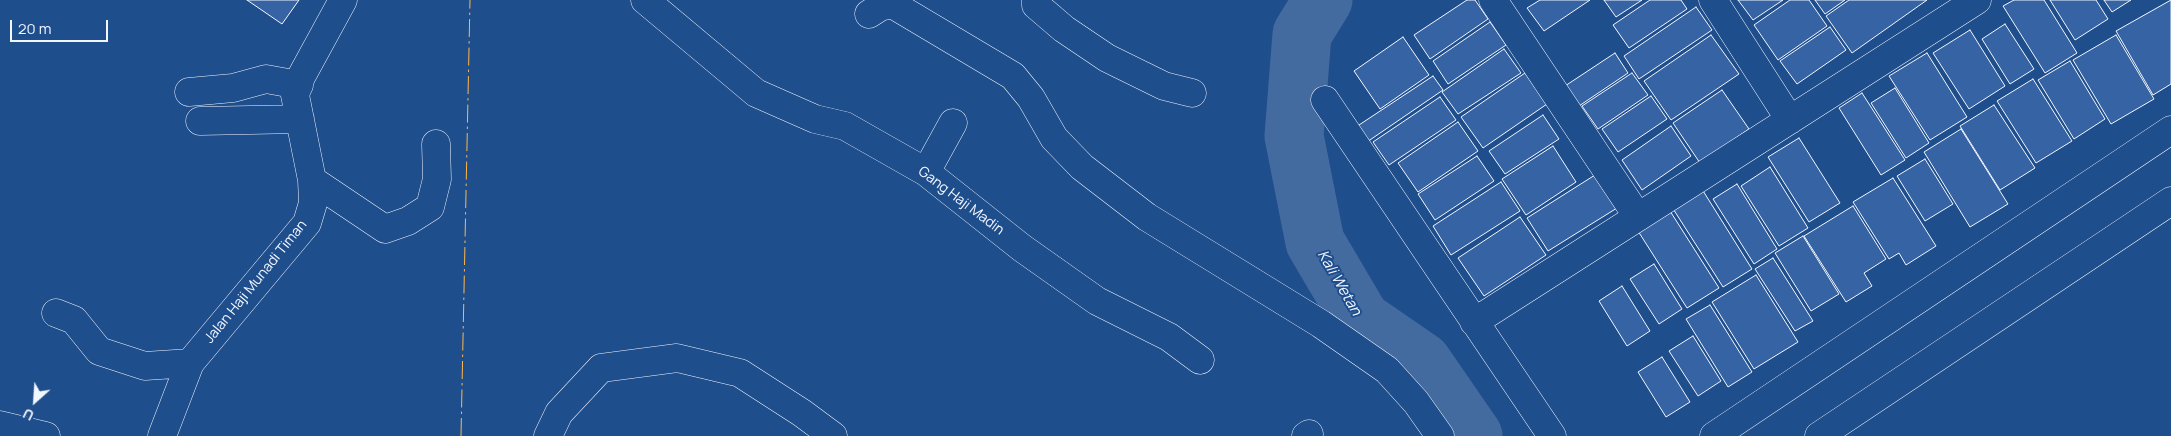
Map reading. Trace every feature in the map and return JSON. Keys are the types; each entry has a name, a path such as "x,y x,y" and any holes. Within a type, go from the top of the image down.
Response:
{"street":[{"name":"Jalan Haji Munadi Timan","path":"162,436 190,363 307,224 313,203 312,180 295,95 343,0"},
{"name":"Gang Haji Madin","path":"645,0 756,93 815,119 845,126 926,172 1022,248 1096,301 1169,337 1200,360"},
{"path":"1036,0 1036,5 1064,29 1107,58 1164,86 1192,93"},
{"path":"1493,0 1638,217"},
{"path":"1713,0 1790,120"},
{"path":"1474,322 1790,120 1966,3"},
{"path":"869,14 880,7 892,4 1013,76 1031,98 1054,138 1082,167 1147,217 1321,324 1387,370 1416,402 1440,436"},
{"path":"189,92 233,88 266,79 299,84"},
{"path":"1325,100 1552,436"},
{"path":"200,121 300,119"},
{"path":"926,172 953,123"},
{"path":"1714,436 2171,130"},
{"path":"312,180 385,229 408,221 430,207 437,179 436,144"},
{"path":"1819,436 2171,201"},
{"path":"56,313 74,320 99,351 145,366 190,363"},
{"path":"548,436 559,413 601,368 677,358 740,373 802,412 833,436"},
{"path":"0,425 46,436"}],"building":[{"path":"247,0 299,0 282,24"},
{"path":"1467,0 1475,0 1488,19 1430,59 1414,35"},
{"path":"1540,0 1590,0 1544,31 1527,8"},
{"path":"1604,0 1642,0 1616,17"},
{"path":"1650,0 1681,0 1687,9 1629,48 1613,25"},
{"path":"1738,0 1783,0 1753,20"},
{"path":"1790,0 1809,0 1827,26 1778,60 1754,25"},
{"path":"1815,0 1845,0 1825,14"},
{"path":"1849,0 1927,0 1852,53 1826,16"},
{"path":"2014,0 2044,0 2077,53 2045,73 2003,6"},
{"path":"2050,0 2096,0 2108,19 2075,40"},
{"path":"2104,0 2131,0 2112,12"},
{"path":"2171,0 2171,84 2153,95 2116,31"},
{"path":"1696,7 1712,30 1639,79 1624,56"},
{"path":"1490,22 1506,45 1448,84 1433,61"},
{"path":"2005,24 2034,69 2010,84 1982,39"},
{"path":"1830,27 1846,50 1797,84 1780,61"},
{"path":"1970,30 2005,86 1969,109 1933,53"},
{"path":"1711,35 1739,74 1671,120 1644,81"},
{"path":"2116,35 2154,99 2111,124 2073,60"},
{"path":"1403,37 1429,75 1380,109 1354,71"},
{"path":"1504,49 1521,73 1458,114 1442,92"},
{"path":"1615,53 1628,73 1579,106 1565,86"},
{"path":"1927,53 1967,117 1930,140 1889,76"},
{"path":"2070,61 2105,119 2074,139 2038,80"},
{"path":"1525,73 1547,104 1483,148 1461,117"},
{"path":"1632,73 1648,95 1598,129 1582,106"},
{"path":"1433,76 1443,90 1367,142 1356,127"},
{"path":"2033,79 2072,141 2036,163 1997,101"},
{"path":"1895,88 1929,143 1906,158 1871,103"},
{"path":"1722,90 1749,129 1700,163 1673,123"},
{"path":"1862,93 1905,160 1881,175 1839,108"},
{"path":"1651,96 1667,119 1618,152 1602,129"},
{"path":"1440,97 1456,120 1389,165 1373,142"},
{"path":"1994,105 2035,168 2000,190 1960,126"},
{"path":"1543,115 1559,139 1505,174 1489,151"},
{"path":"1458,122 1478,151 1418,192 1398,163"},
{"path":"1671,126 1691,156 1642,190 1622,160"},
{"path":"1961,129 2008,204 1970,227 1924,152"},
{"path":"1799,138 1840,203 1809,222 1768,157"},
{"path":"1553,146 1576,182 1526,215 1502,179"},
{"path":"1477,156 1494,181 1435,220 1418,194"},
{"path":"1925,159 1953,204 1925,221 1897,176"},
{"path":"1770,167 1808,228 1779,246 1741,186"},
{"path":"1595,175 1617,208 1548,251 1527,218"},
{"path":"1893,178 1936,246 1906,265 1899,253 1889,259 1853,202"},
{"path":"1501,182 1520,211 1451,255 1433,226"},
{"path":"1737,184 1777,249 1754,264 1713,199"},
{"path":"1700,186 1752,269 1723,287 1670,204"},
{"path":"1853,206 1886,259 1864,273 1872,286 1846,302 1804,236"},
{"path":"1670,211 1719,288 1687,308 1638,231"},
{"path":"1520,217 1546,255 1484,296 1458,258"},
{"path":"1803,236 1839,294 1811,311 1775,253"},
{"path":"1773,258 1813,321 1795,331 1755,269"},
{"path":"1654,264 1682,309 1659,324 1630,279"},
{"path":"1756,275 1798,342 1754,369 1712,302"},
{"path":"1622,286 1650,331 1627,346 1599,301"},
{"path":"1710,305 1752,372 1728,387 1686,319"},
{"path":"1693,336 1721,381 1698,396 1669,351"},
{"path":"1662,357 1690,402 1666,417 1638,372"}],"waterway":[{"name":"Kali Wetan","path":"1323,0 1302,34 1294,136 1315,242 1361,320 1422,362 1473,436"}],"power":[{"path":"461,436 470,0"}]}
